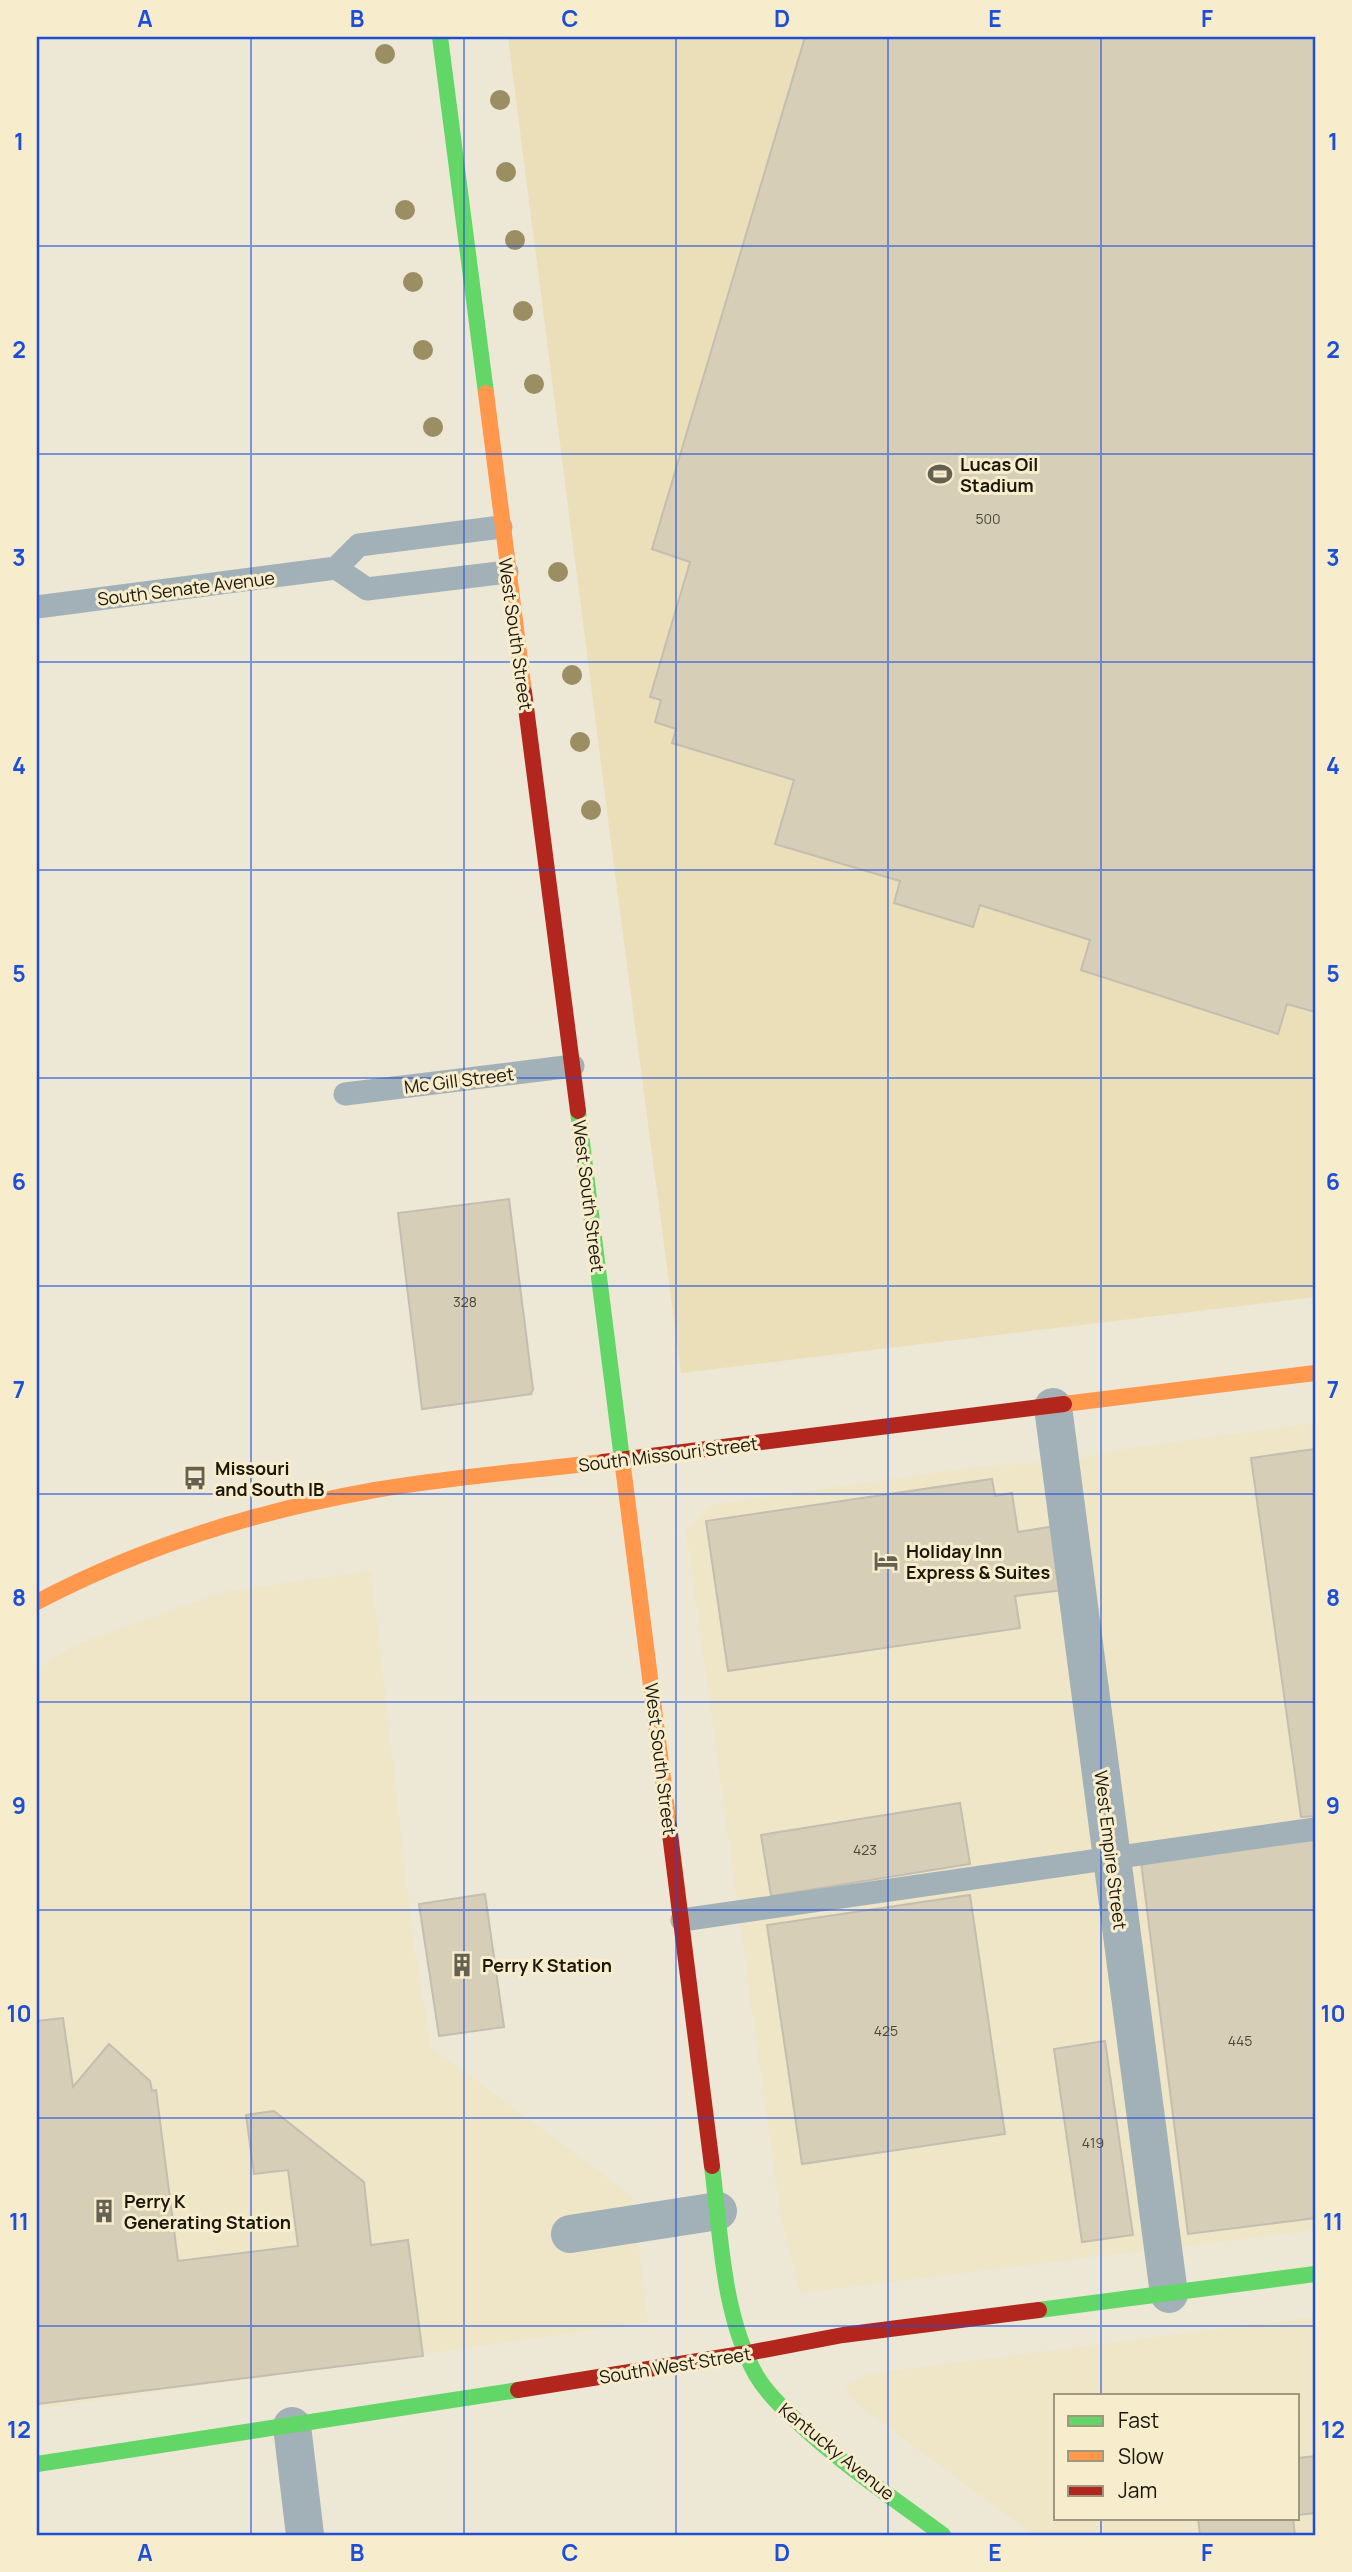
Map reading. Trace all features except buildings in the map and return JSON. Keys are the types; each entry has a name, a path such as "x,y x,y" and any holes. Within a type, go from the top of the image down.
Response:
{"main road":[{"name":"West South Street","path":"440,37 728,2292 748,2353"},
{"name":"South Missouri Street","path":"37,1602 98,1571 168,1543 285,1509 376,1490 1315,1373"},
{"name":"South West Street","path":"37,2464 748,2353 843,2334 1315,2274"},
{"name":"Kentucky Avenue","path":"748,2353 771,2396 796,2422 943,2535"}],"street":[{"name":"West Empire Street","path":"1053,1407 1169,2294"},
{"path":"570,2234 718,2211"},
{"path":"292,2426 305,2535"}],"lane":[{"path":"501,527 359,545 336,568 367,589 507,572"},
{"name":"South Senate Avenue","path":"37,607 336,568"},
{"name":"Mc Gill Street","path":"345,1094 573,1066"},
{"path":"682,1920 1315,1829"}],"shaded area":[{"name":"Lucas Oil Stadium","path":"508,37 1315,37 1315,1297 681,1373"},
{"path":"1315,1423 1315,2230 800,2293 780,2213 686,1530 711,1505 983,1466 1060,1462 1130,1448"},
{"path":"371,1571 414,1947 431,2047 632,2196 648,2322 37,2409 37,1669 78,1644 223,1592"},
{"path":"1315,2317 1315,2535 1034,2535 858,2405 844,2387 873,2373"}],"traffic: fast":[{"path":"440,37 486,393"},
{"path":"578,1111 622,1459"},
{"path":"712,2166 730,2300 736,2326 756,2375 778,2402 819,2442 943,2535"},
{"path":"1039,2310 1315,2274"},
{"path":"37,2464 518,2390"}],"traffic: slow":[{"path":"486,393 524,692"},
{"path":"1064,1404 1315,1373"},
{"path":"622,1459 669,1826"},
{"path":"37,1602 159,1547 287,1508 403,1485 603,1462"}],"traffic: jam":[{"path":"524,692 578,1111"},
{"path":"603,1462 1064,1404"},
{"path":"669,1826 712,2166"},
{"path":"518,2390 843,2335 1039,2310"}],"place":[{"name":"Lucas Oil Stadium","path":"940,474"},
{"name":"Missouri and South IB","path":"195,1478"},
{"name":"Holiday Inn Express & Suites","path":"886,1561"},
{"name":"Perry K Station","path":"462,1965"},
{"name":"Perry K Generating Station","path":"104,2211"}]}
